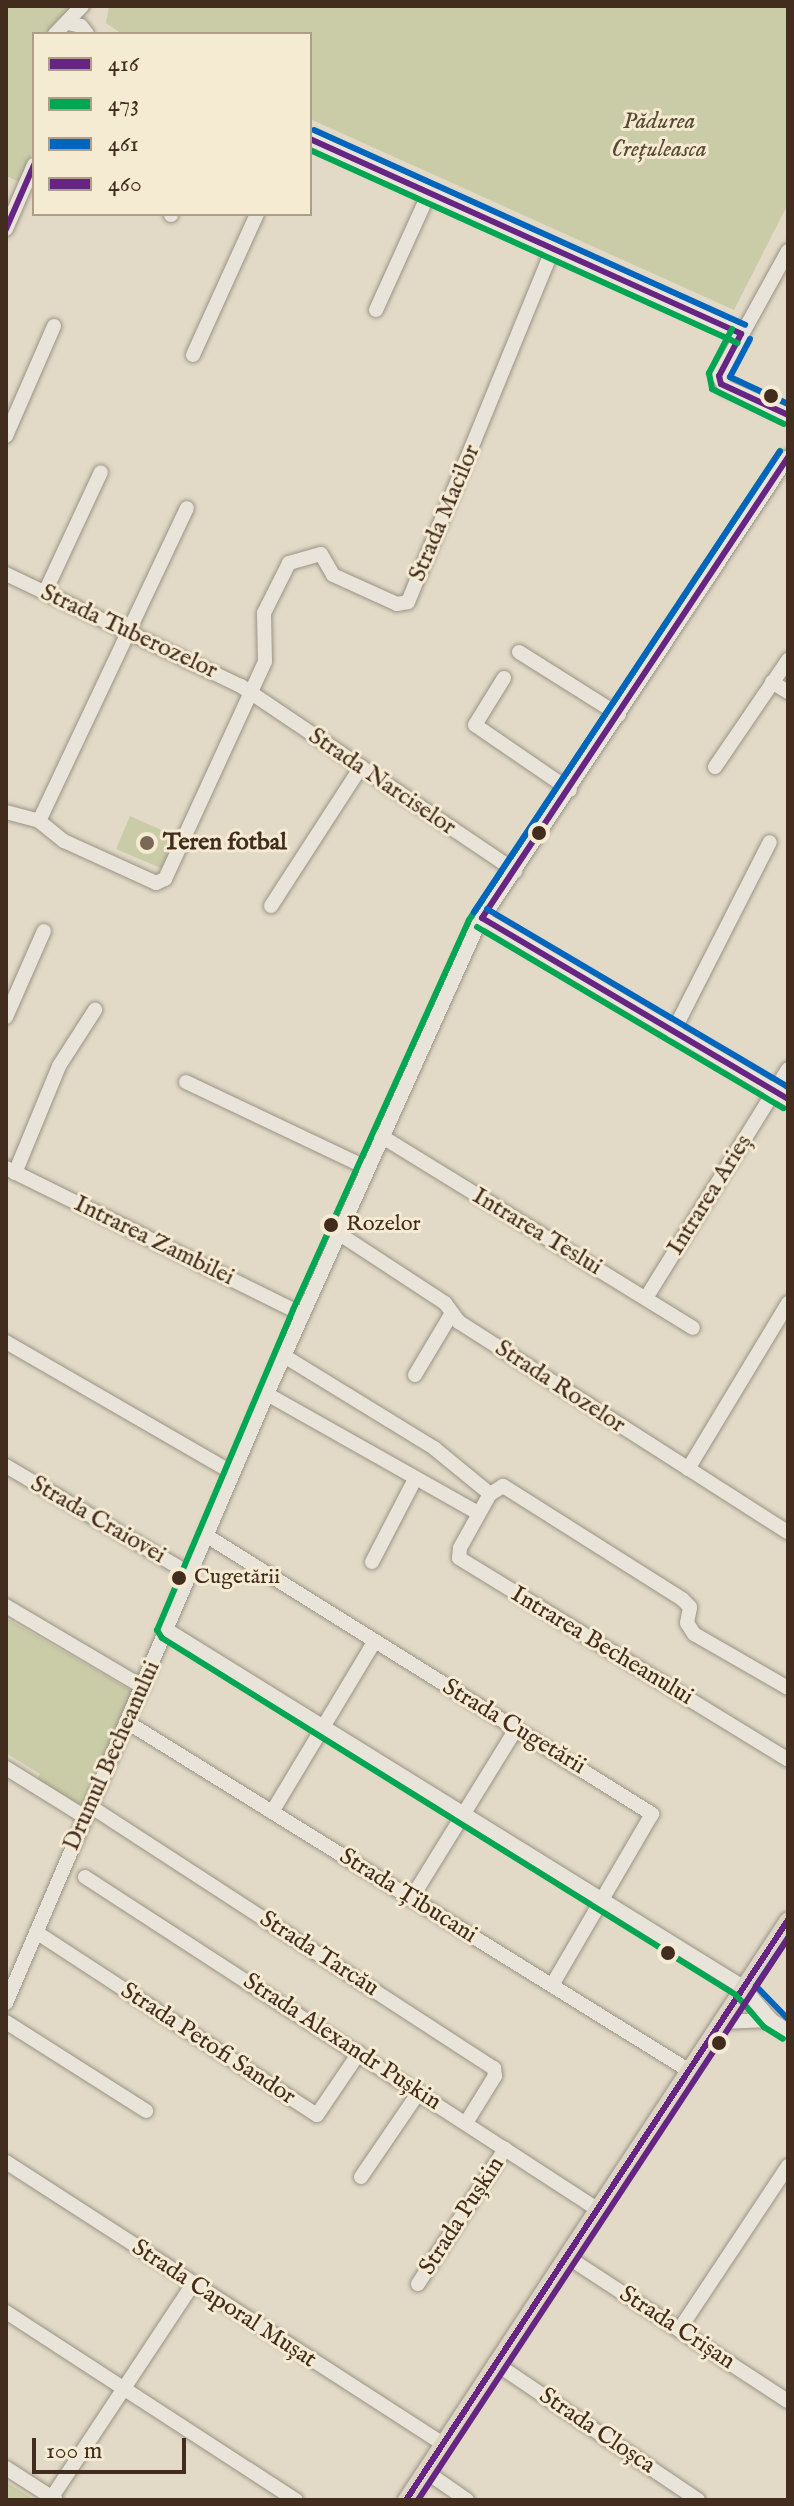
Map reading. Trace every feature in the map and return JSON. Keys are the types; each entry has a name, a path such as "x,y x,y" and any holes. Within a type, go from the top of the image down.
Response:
{"main road":[{"path":"406,2500 788,1920"}],"street":[{"path":"57,32 82,6"},
{"path":"68,23 85,32 90,6"},
{"path":"312,140 741,334"},
{"path":"6,229 32,170"},
{"path":"6,188 21,195"},
{"path":"376,310 429,193"},
{"path":"193,355 256,216"},
{"name":"Strada Macilor","path":"250,694 265,662 264,613 289,563 321,554 333,575 397,604 408,602 553,249"},
{"path":"788,251 783,278 741,334 719,376 721,384 788,415"},
{"path":"6,436 54,326"},
{"name":"Drumul Becheanului","path":"6,2003 302,1314 482,918 570,790 788,457"},
{"path":"45,592 101,472"},
{"path":"39,821 187,508"},
{"name":"Strada Tuberozelor","path":"6,574 128,630 250,694"},
{"path":"519,652 619,715"},
{"path":"715,767 788,660"},
{"path":"504,678 475,725 570,790"},
{"path":"772,682 788,692"},
{"path":"6,812 39,821 64,841 156,883 168,874 250,694"},
{"name":"Strada Narciselor","path":"250,694 515,871"},
{"path":"271,906 361,767"},
{"path":"673,1032 770,842"},
{"path":"482,918 788,1099"},
{"path":"6,1017 44,931"},
{"path":"14,1173 59,1066 95,1010"},
{"name":"Intrarea Arieș","path":"646,1298 788,1069"},
{"path":"186,1082 367,1168"},
{"path":"14,1173 59,1092"},
{"name":"Intrarea Teslui","path":"381,1136 693,1328"},
{"name":"Intrarea Zambilei","path":"14,1173 302,1314"},
{"name":"Strada Rozelor","path":"338,1233 445,1303 452,1313 788,1532"},
{"path":"688,1469 788,1303"},
{"path":"415,1375 452,1313"},
{"path":"6,1342 233,1473"},
{"path":"284,1356 434,1448 490,1494 503,1486 688,1603 687,1623 694,1634 788,1688"},
{"path":"267,1394 478,1513"},
{"name":"Strada Craiovei","path":"6,1466 190,1574"},
{"path":"372,1562 415,1479"},
{"name":"Intrarea Becheanului","path":"490,1494 478,1513 459,1558 788,1760"},
{"name":"Strada Cugetării","path":"207,1536 652,1814 552,1985"},
{"path":"6,1606 143,1687"},
{"path":"167,1630 743,1987 771,2020 788,2031"},
{"path":"272,1812 374,1642"},
{"name":"Strada Țibucani","path":"127,1722 688,2070"},
{"path":"411,1899 516,1729"},
{"path":"6,1768 88,1812"},
{"name":"Strada Tarcău","path":"88,1812 494,2068 495,2076 466,2123"},
{"name":"Strada Alexandr Pușkin","path":"85,1877 597,2209"},
{"name":"Strada Petofi Sandor","path":"36,1932 317,2115 359,2053"},
{"path":"720,2022 771,2020"},
{"path":"6,2022 146,2111"},
{"path":"361,2177 419,2092"},
{"name":"Strada Pușkin","path":"418,2284 505,2149"},
{"name":"Strada Caporal Mușat","path":"6,2162 443,2444"},
{"path":"679,2330 788,2166"},
{"name":"Strada Crișan","path":"566,2256 788,2401"},
{"path":"6,2468 54,2499 193,2284"},
{"path":"6,2312 296,2500"},
{"name":"Strada Cloșca","path":"495,2363 698,2500"},
{"path":"425,2471 467,2500"}],"green space":[{"path":"6,6 76,6 57,20 51,32 32,32 32,153 20,182 6,176"},
{"name":"Pădurea Crețuleasca","path":"109,6 788,6 788,204 734,310 312,120 312,32 119,32 106,23"},
{"name":"Teren fotbal","path":"130,816 177,837 163,869 116,849"},
{"path":"6,1618 135,1693 84,1816 35,1785 40,1774 6,1753"},
{"path":"6,2482 35,2500 6,2500"}],"transit line":[{"name":"461","path":"314,130 745,325"},
{"name":"416","path":"312,140 741,334"},
{"name":"473","path":"312,151 737,343"},
{"name":"416","path":"6,229 32,170"},
{"name":"473","path":"732,329 709,373 712,389 784,424"},
{"name":"416","path":"741,334 719,376 721,384 788,415"},
{"name":"461","path":"750,339 730,377 788,404"},
{"name":"473","path":"780,451 469,920 293,1310 157,1630 162,1638 736,1995 764,2027 783,2039"},
{"name":"461","path":"474,912 780,451"},
{"name":"416","path":"482,918 788,457"},
{"name":"461","path":"487,909 788,1087"},
{"name":"416","path":"482,918 788,1099"},
{"name":"473","path":"477,927 783,1108"},
{"name":"416","path":"406,2500 788,1920"},
{"name":"461","path":"788,1938 756,1986 788,2019"},
{"name":"460","path":"418,2500 788,1938"}],"place":[{"name":"Teren fotbal","path":"147,843"},
{"name":"Rozelor","path":"331,1225"},
{"name":"Cugetării","path":"179,1578"}]}
